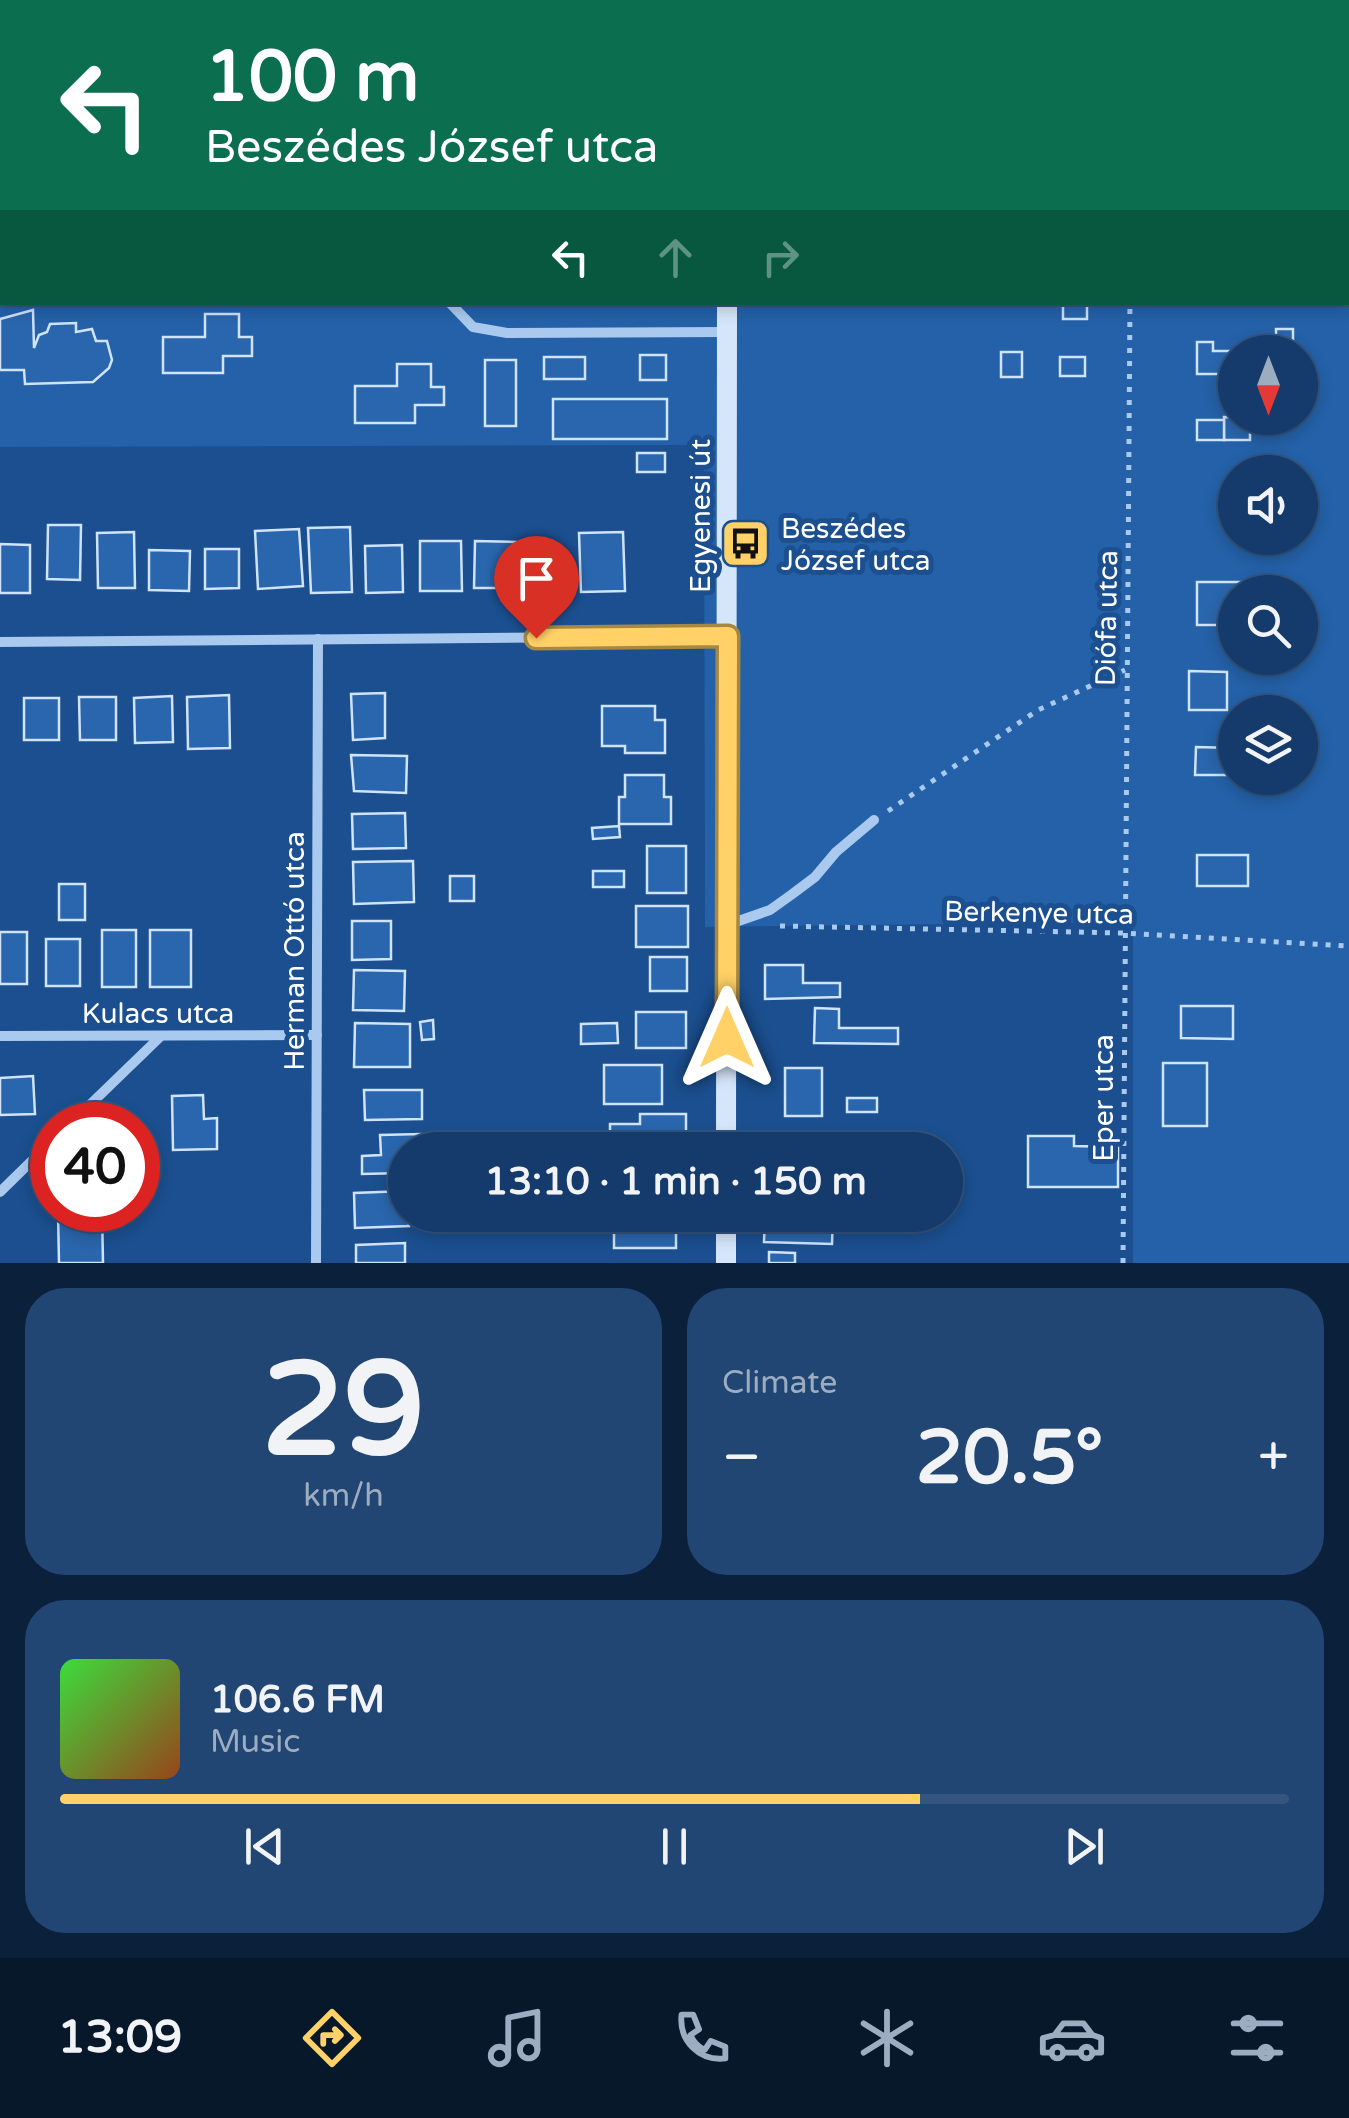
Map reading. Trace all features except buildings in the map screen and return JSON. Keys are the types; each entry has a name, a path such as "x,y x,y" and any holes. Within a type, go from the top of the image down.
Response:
{"street":[{"path":"451,305 473,326 507,332 726,332"},
{"name":"Egyenesi út","path":"726,305 726,1132"},
{"path":"0,642 728,636"},
{"name":"Herman Ottó utca","path":"316,1263 318,639"},
{"path":"727,925 770,910 791,895 874,820"},
{"name":"Kulacs utca","path":"0,1036 317,1035"},
{"path":"94,1102 162,1036"},
{"path":"0,1192 30,1163"},
{"path":"726,1232 726,1263"}],"path":[{"name":"Diófa utca","path":"1123,934 1130,305"},
{"path":"874,820 1038,710 1126,670"},
{"name":"Berkenye utca","path":"767,926 1123,934 1349,946"},
{"name":"Eper utca","path":"1123,934 1123,1263"}],"shaded area":[{"path":"0,305 1349,305 1349,1263 1133,1263 1133,922 705,927 704,445 0,447"}],"place":[{"name":"Beszédes József utca","path":"746,544"}],"route":[{"path":"536,638 728,636 727,1038"}]}
